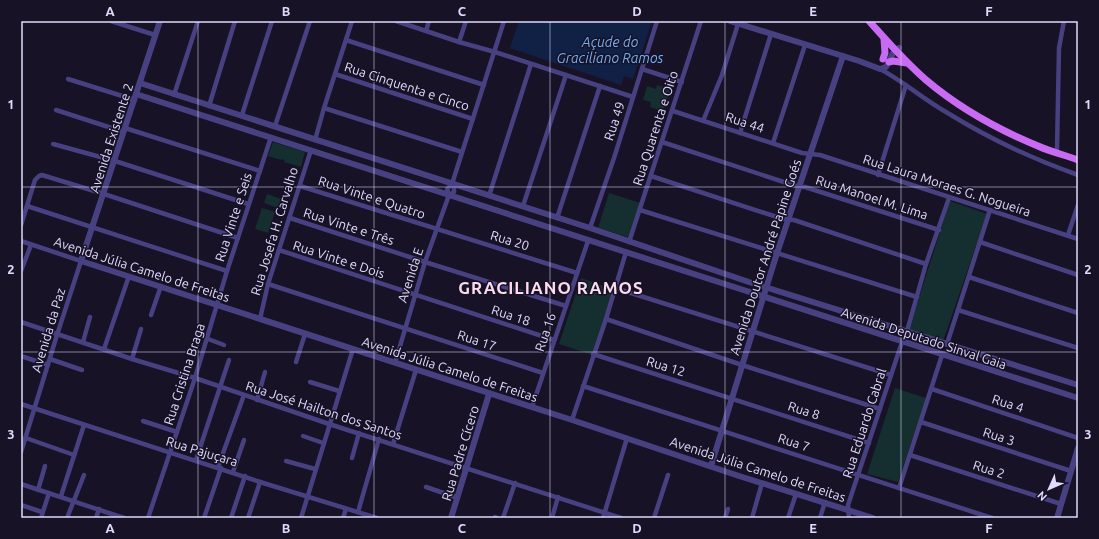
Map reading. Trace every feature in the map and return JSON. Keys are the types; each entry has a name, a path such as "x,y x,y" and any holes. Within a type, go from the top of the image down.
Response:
{"main road":[{"path":"869,21 896,49 958,99 1032,140 1078,156"},
{"path":"874,21 907,63 925,80 962,106 1014,136 1039,147 1078,160"},
{"path":"883,37 885,41 886,61 907,63"}],"street":[{"path":"111,21 155,35"},
{"name":"Avenida Existente 2","path":"81,261 160,21"},
{"path":"174,94 198,21"},
{"path":"209,106 235,21"},
{"path":"242,115 272,21"},
{"path":"275,126 310,21"},
{"path":"315,140 352,21"},
{"path":"396,21 633,97"},
{"path":"426,31 429,21"},
{"path":"459,42 466,21"},
{"name":"Avenida E","path":"395,363 425,262 449,195 447,189 452,184 504,21"},
{"name":"Rua 49","path":"590,228 657,21"},
{"name":"Rua Quarenta e Oito","path":"629,242 673,111 701,21"},
{"path":"730,21 869,64 893,76 946,112 987,136 1036,160 1078,175"},
{"path":"1057,149 1059,48 1064,21"},
{"path":"703,121 722,75 738,24"},
{"path":"740,133 771,34"},
{"path":"346,40 484,85"},
{"path":"773,143 805,45"},
{"path":"880,69 886,67 886,61 896,49"},
{"name":"Avenida Doutor André Papine Goés","path":"711,466 788,220 843,56"},
{"path":"869,64 886,61"},
{"path":"489,196 531,64"},
{"path":"642,69 682,82"},
{"name":"Rua Cinquenta e Cinco","path":"335,74 473,119"},
{"path":"523,206 566,75"},
{"path":"68,79 135,97"},
{"name":"Avenida Deputado Sinval Gaia","path":"140,83 523,206 767,287 1078,386"},
{"path":"878,175 906,85"},
{"path":"557,218 600,86"},
{"name":"Avenida Deputado Sinval Gaia","path":"135,97 292,143 588,241 608,246 764,298 1078,398"},
{"path":"324,108 462,152"},
{"path":"56,110 260,171"},
{"name":"Rua 44","path":"673,111 802,153 810,154"},
{"path":"292,143 295,133"},
{"name":"Rua Vinte e Seis","path":"218,305 248,204 271,137"},
{"name":"Rua Manoel M. Lima","path":"662,142 799,187 805,187 939,230"},
{"path":"53,144 115,161 248,204"},
{"name":"Rua Josefa H. Carvalho","path":"260,319 268,284 311,150"},
{"name":"Rua Laura Moraes G. Nogueira","path":"810,154 820,155 1078,239"},
{"path":"21,225 35,180 38,176 42,175 238,238"},
{"path":"651,176 783,219 794,220 926,264"},
{"name":"Rua Vinte e Quatro","path":"300,186 437,229"},
{"path":"907,331 926,264 949,198"},
{"path":"1068,235 1078,205"},
{"path":"27,206 227,271"},
{"path":"640,210 778,252 917,297"},
{"path":"947,344 990,210"},
{"name":"Rua Vinte e Três","path":"290,218 566,306"},
{"name":"Rua 20","path":"437,229 577,273"},
{"path":"608,246 612,236"},
{"name":"Rua 16","path":"532,407 588,241"},
{"name":"Avenida Júlia Camelo de Freitas","path":"21,242 161,286 304,334 873,518"},
{"path":"980,242 1078,275"},
{"path":"21,271 31,245"},
{"name":"Rua Vinte e Dois","path":"279,250 415,296"},
{"path":"572,420 593,354 606,320 626,252"},
{"name":"Avenida da Paz","path":"21,452 81,261"},
{"path":"104,349 129,276"},
{"path":"969,277 1078,313"},
{"name":"Rua 17","path":"268,284 543,373"},
{"path":"151,316 161,286"},
{"path":"616,288 891,375"},
{"name":"Rua 18","path":"415,296 554,340"},
{"name":"Rua Cristina Braga","path":"148,518 218,305"},
{"path":"958,310 1078,348"},
{"path":"83,342 90,317"},
{"path":"606,320 880,409"},
{"name":"Rua José Hailton dos Santos","path":"21,322 57,335 195,378 329,424 621,518"},
{"path":"132,359 141,329"},
{"path":"296,362 304,334"},
{"path":"922,348 925,337"},
{"path":"208,339 224,345"},
{"name":"Rua Eduardo Cabral","path":"849,518 848,505 902,342"},
{"path":"301,518 315,468 353,349"},
{"name":"Rua 12","path":"593,354 732,398"},
{"path":"899,488 942,355"},
{"path":"21,356 48,365"},
{"path":"50,359 82,370"},
{"path":"196,460 229,360"},
{"path":"393,444 416,370"},
{"path":"257,400 266,372"},
{"path":"310,382 339,392"},
{"name":"Rua 7","path":"583,386 992,518"},
{"name":"Rua 4","path":"932,389 1078,438"},
{"name":"Rua Padre Cícero","path":"451,518 489,394"},
{"path":"204,518 244,395"},
{"name":"Rua 8","path":"732,398 869,443"},
{"name":"Rua Pajuçara","path":"21,404 260,482 377,518"},
{"path":"143,422 177,432"},
{"name":"Rua 3","path":"921,422 1071,471"},
{"path":"60,496 84,425"},
{"path":"352,458 359,433"},
{"path":"302,436 323,443"},
{"path":"26,438 74,455"},
{"path":"603,518 627,438"},
{"path":"358,512 379,439"},
{"path":"233,472 244,440"},
{"path":"1057,518 1078,448"},
{"name":"Rua 2","path":"910,456 1061,504"},
{"path":"286,461 315,468"},
{"path":"38,490 45,466"},
{"path":"68,518 84,475"},
{"path":"654,518 668,475"},
{"path":"231,518 245,476"},
{"path":"248,518 260,482"},
{"path":"503,518 514,483"},
{"path":"752,518 762,483"},
{"path":"21,484 123,518"},
{"path":"426,487 458,498"},
{"path":"41,518 49,493"},
{"path":"788,518 796,494"},
{"path":"552,518 558,497"},
{"path":"820,518 824,502"},
{"path":"21,505 42,512"},
{"path":"96,518 99,509"},
{"path":"343,518 346,509"},
{"path":"725,518 728,509"}],"green space":[{"path":"657,85 671,89 663,111 650,107 651,102 643,100 647,86 656,89"},
{"path":"273,142 305,152 301,167 284,162 285,160 282,159 268,156"},
{"path":"609,193 640,203 628,237 598,228"},
{"path":"267,194 281,199 278,208 264,203"},
{"path":"950,201 987,214 943,341 909,329"},
{"path":"262,208 275,212 268,233 255,229"},
{"path":"581,278 614,290 593,355 559,344"},
{"path":"895,388 926,398 898,482 867,474"}],"water":[{"name":"Açude do Graciliano Ramos","path":"519,21 652,21 633,79 624,76 621,85 510,48"}],"district":[{"name":"GRACILIANO RAMOS","path":"551,287"}]}
